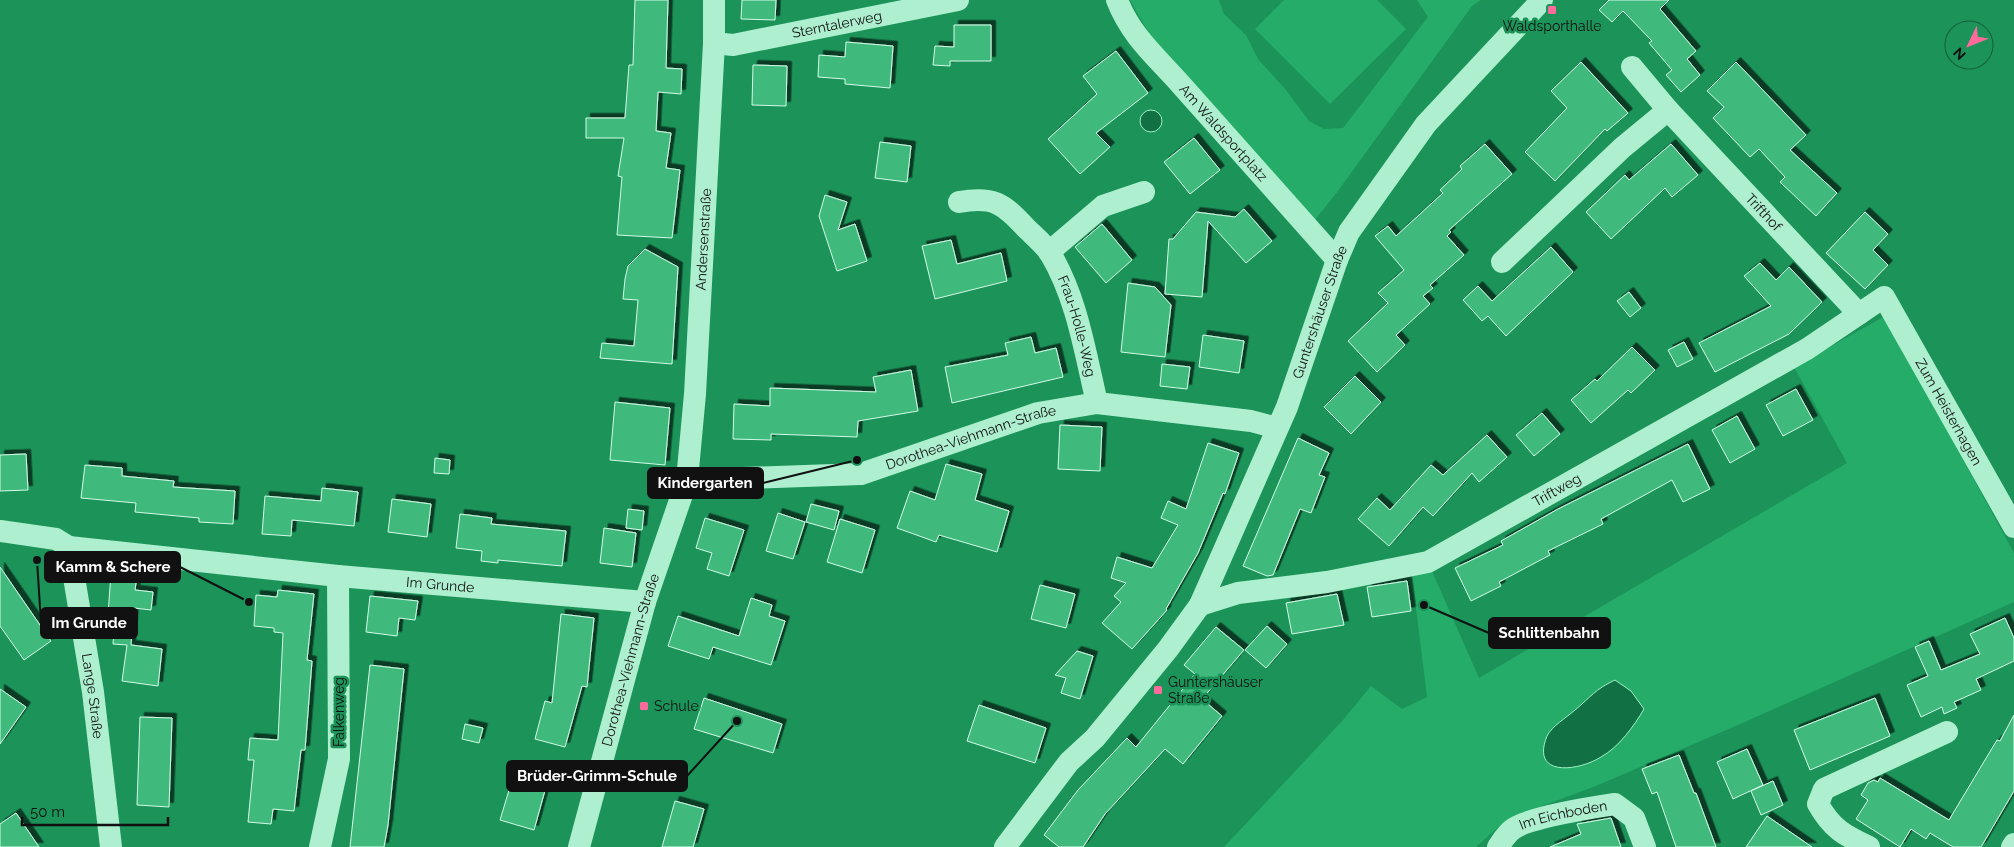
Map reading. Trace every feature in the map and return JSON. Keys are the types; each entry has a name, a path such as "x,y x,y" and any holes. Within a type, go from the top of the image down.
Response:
{"street":[{"name":"Andersenstraße","path":"686,480 694,394 714,43 714,0"},
{"name":"Sterntalerweg","path":"714,43 733,45 958,0"},
{"name":"Am Waldsportplatz","path":"1117,0 1124,17 1142,44 1181,84 1337,260"},
{"name":"Guntershäuser Straße","path":"1005,847 1069,762 1095,738 1168,650 1200,604 1287,407 1337,260 1349,232 1426,124 1542,0"},
{"name":"Trifthof","path":"1632,67 1668,110 1859,314"},
{"path":"1502,262 1622,148 1668,110"},
{"path":"1049,252 1103,206 1144,192"},
{"name":"Frau-Holle-Weg","path":"959,202 980,198 998,203 1014,216 1049,252 1077,312 1097,403"},
{"name":"Triftweg","path":"1200,604 1238,593 1327,582 1428,562 1807,349 1884,297"},
{"name":"Zum Heisterhagen","path":"1884,297 2014,527"},
{"name":"Dorothea-Viehmann-Straße","path":"579,847 645,602 686,480 860,474 1038,413 1097,403 1251,421 1277,428"},
{"name":"Im Grunde","path":"0,531 56,539 68,547 338,576 645,602"},
{"name":"Lange Straße","path":"68,547 94,692 111,847"},
{"name":"Falkenweg","path":"320,847 339,760 338,576"},
{"path":"1869,847 1840,833 1828,821 1818,804 1824,789 1947,732"},
{"name":"Im Eichboden","path":"1498,847 1512,829 1525,824 1615,804 1634,818 1645,847"}],"shaded area":[{"path":"1130,0 1219,0 1224,14 1246,35 1258,59 1286,90 1309,121 1324,129 1343,128 1428,17 1417,0 1481,0 1472,6 1338,191 1314,221 1156,46"},
{"path":"1284,0 1377,0 1406,29 1330,104 1255,29"},
{"path":"1151,110 1159,113 1162,121 1159,129 1151,132 1143,129 1140,121 1143,113"},
{"path":"1885,316 2014,553 2014,602 1738,725 1596,786 1526,812 1501,825 1476,847 1224,847 1343,720 1371,686 1402,709 1427,697 1416,608 1406,568 1428,562 1479,678 1847,463 1794,367"},
{"path":"1615,680 1631,691 1644,709 1631,729 1614,748 1592,762 1570,768 1559,768 1551,765 1545,759 1544,750 1549,732 1598,690"}],"building":[{"path":"635,0 668,0 666,68 682,69 681,94 658,92 656,131 671,133 666,168 680,170 672,238 617,235 622,177 618,176 624,138 586,138 586,118 625,118 629,65 633,65"},
{"path":"742,0 776,0 775,20 741,19"},
{"path":"1609,0 1669,0 1660,9 1696,51 1687,59 1700,75 1681,92 1666,75 1672,70 1649,43 1652,41 1623,11 1612,22 1599,10"},
{"path":"954,25 991,25 991,61 950,61 950,66 933,65 935,46 954,47"},
{"path":"846,42 893,46 890,88 845,84 845,79 818,77 819,55 845,57"},
{"path":"1116,51 1148,93 1096,133 1110,147 1080,174 1048,139 1097,94 1083,76"},
{"path":"1581,62 1628,113 1607,131 1605,129 1555,181 1525,152 1567,108 1551,91"},
{"path":"1736,62 1806,135 1790,150 1837,193 1816,216 1780,182 1785,177 1759,149 1750,157 1713,118 1724,107 1707,91"},
{"path":"753,65 787,66 786,106 752,105"},
{"path":"1194,138 1220,170 1190,194 1164,162"},
{"path":"880,142 911,146 907,182 875,178"},
{"path":"1485,144 1512,174 1449,230 1451,232 1447,236 1464,255 1430,285 1433,288 1423,296 1430,304 1396,335 1405,345 1377,372 1348,341 1388,303 1378,293 1404,270 1375,236 1388,226 1396,236 1443,193 1440,190 1462,169 1460,166"},
{"path":"1671,144 1698,175 1672,197 1665,188 1611,239 1586,212 1625,175 1629,180"},
{"path":"825,195 847,202 838,230 855,224 867,261 837,271 819,216"},
{"path":"1244,209 1272,241 1246,263 1208,221 1202,297 1165,294 1169,239 1173,239 1196,212 1235,217"},
{"path":"1865,212 1888,234 1873,250 1888,265 1865,289 1826,253"},
{"path":"1102,224 1132,260 1106,283 1075,247"},
{"path":"951,240 957,264 1001,253 1007,281 935,299 922,246"},
{"path":"1551,247 1573,272 1506,336 1488,316 1482,321 1463,300 1478,286 1492,301"},
{"path":"645,249 678,267 672,364 600,358 602,343 634,346 638,300 623,299 625,279 628,266"},
{"path":"1760,263 1776,280 1789,267 1822,302 1789,334 1715,372 1699,343 1771,306 1744,276"},
{"path":"1128,283 1155,287 1171,305 1165,357 1121,352"},
{"path":"1629,292 1641,308 1630,317 1617,301"},
{"path":"1203,335 1244,341 1239,373 1199,367"},
{"path":"1031,337 1035,353 1056,348 1063,377 952,403 945,367 1008,355 1005,343"},
{"path":"1684,342 1693,359 1677,367 1668,350"},
{"path":"1632,347 1655,370 1631,393 1628,390 1591,423 1571,400 1595,379 1597,381"},
{"path":"1162,364 1190,367 1187,389 1160,386"},
{"path":"911,370 918,411 858,421 857,437 771,434 771,440 733,439 734,404 770,406 770,388 876,392 873,377"},
{"path":"1355,376 1381,402 1351,434 1324,407"},
{"path":"1796,389 1813,420 1783,436 1766,405"},
{"path":"615,402 670,408 665,465 610,460"},
{"path":"1542,413 1560,434 1534,456 1516,435"},
{"path":"1737,416 1755,449 1730,463 1712,430"},
{"path":"1060,425 1102,427 1100,471 1058,469"},
{"path":"1487,435 1507,457 1479,482 1472,473 1433,516 1423,507 1389,546 1358,519 1377,498 1390,510 1431,465 1443,475"},
{"path":"1298,438 1329,453 1319,475 1325,477 1311,513 1300,509 1273,575 1267,576 1243,566"},
{"path":"1208,443 1239,453 1225,494 1223,493 1198,553 1167,610 1132,649 1102,623 1121,602 1114,596 1126,583 1111,578 1117,557 1152,568 1178,525 1161,518 1168,501 1186,509"},
{"path":"1688,444 1710,489 1683,502 1672,480 1601,519 1603,524 1548,551 1550,555 1499,582 1501,586 1471,601 1455,568 1503,545 1501,541 1558,509"},
{"path":"26,454 28,490 0,491 0,455"},
{"path":"435,458 450,460 449,474 434,473"},
{"path":"946,464 982,474 975,500 1009,511 997,552 939,535 936,542 897,528 910,491 935,500"},
{"path":"85,465 122,468 122,476 174,481 173,487 235,491 233,524 199,522 199,518 135,512 136,503 81,498"},
{"path":"322,488 358,492 354,526 292,520 291,536 262,534 265,496 321,501"},
{"path":"392,499 431,504 427,537 388,532"},
{"path":"811,504 839,511 834,530 806,522"},
{"path":"628,509 644,511 642,530 626,528"},
{"path":"778,513 805,522 793,559 766,551"},
{"path":"460,514 492,518 491,524 566,531 562,566 498,560 498,563 481,561 482,551 456,548"},
{"path":"705,518 744,530 729,576 707,569 712,553 696,548"},
{"path":"840,519 875,530 862,573 827,562"},
{"path":"604,528 636,533 632,567 600,563"},
{"path":"0,567 51,641 24,660 0,626"},
{"path":"111,574 137,576 135,590 153,592 151,610 134,608 131,645 162,649 158,686 122,681 127,645 113,644 115,615 108,614"},
{"path":"1407,581 1411,611 1372,617 1367,587"},
{"path":"1040,585 1075,594 1066,628 1031,619"},
{"path":"278,590 314,594 307,660 312,661 305,750 301,750 294,811 273,809 271,824 248,822 254,760 248,760 250,738 278,740 283,633 274,632 274,628 254,626 256,595 277,597"},
{"path":"1337,594 1344,625 1292,634 1286,603"},
{"path":"370,596 418,601 415,620 399,618 397,636 366,632"},
{"path":"751,598 772,605 769,616 785,621 771,665 713,647 709,659 668,646 678,616 739,636"},
{"path":"561,614 594,618 587,687 582,686 565,747 535,739 545,701 552,703"},
{"path":"2005,618 2014,638 2014,661 1976,679 1981,690 1954,702 1957,708 1944,714 1942,707 1921,717 1907,685 1928,676 1915,647 1929,641 1941,670 1980,654 1970,634"},
{"path":"1267,626 1287,644 1266,668 1245,650"},
{"path":"1216,627 1244,650 1202,699 1222,716 1183,764 1165,749 1105,814 1083,847 1059,847 1044,835 1078,790 1127,738 1136,747 1195,674 1184,665"},
{"path":"1077,651 1093,656 1080,699 1061,693 1066,678 1055,675"},
{"path":"370,665 404,669 388,825 384,847 350,847"},
{"path":"0,689 26,707 0,744"},
{"path":"704,698 782,724 773,753 694,729"},
{"path":"1875,698 1890,736 1810,770 1794,730"},
{"path":"979,705 1046,728 1035,763 967,741"},
{"path":"2014,715 2014,791 1981,847 1953,847 1930,833 1926,839 1911,829 1900,847 1856,819 1868,800 1861,795 1868,783 1874,780 1878,782 1880,778 1949,820 1997,740 2000,741"},
{"path":"140,717 172,718 169,807 137,805"},
{"path":"465,724 483,728 479,743 462,739"},
{"path":"1747,749 1763,785 1733,799 1717,762"},
{"path":"1679,755 1694,793 1696,793 1716,847 1676,847 1657,792 1652,794 1642,769"},
{"path":"516,767 549,776 534,830 500,820"},
{"path":"1773,781 1783,805 1761,815 1751,791"},
{"path":"675,801 704,809 693,847 662,847"},
{"path":"16,813 39,847 0,847 0,824"},
{"path":"1767,816 1812,847 1746,847"},
{"path":"1611,818 1621,847 1550,847 1581,834 1577,824"}],"place":[{"name":"Waldsporthalle","path":"1552,10"},
{"name":"Kindergarten","path":"857,460"},
{"name":"Im Grunde","path":"37,560"},
{"name":"Kamm & Schere","path":"249,602"},
{"name":"Schlittenbahn","path":"1424,605"},
{"name":"Guntershäuser Straße","path":"1158,690"},
{"name":"Schule","path":"644,706"},
{"name":"Brüder-Grimm-Schule","path":"737,721"}]}
